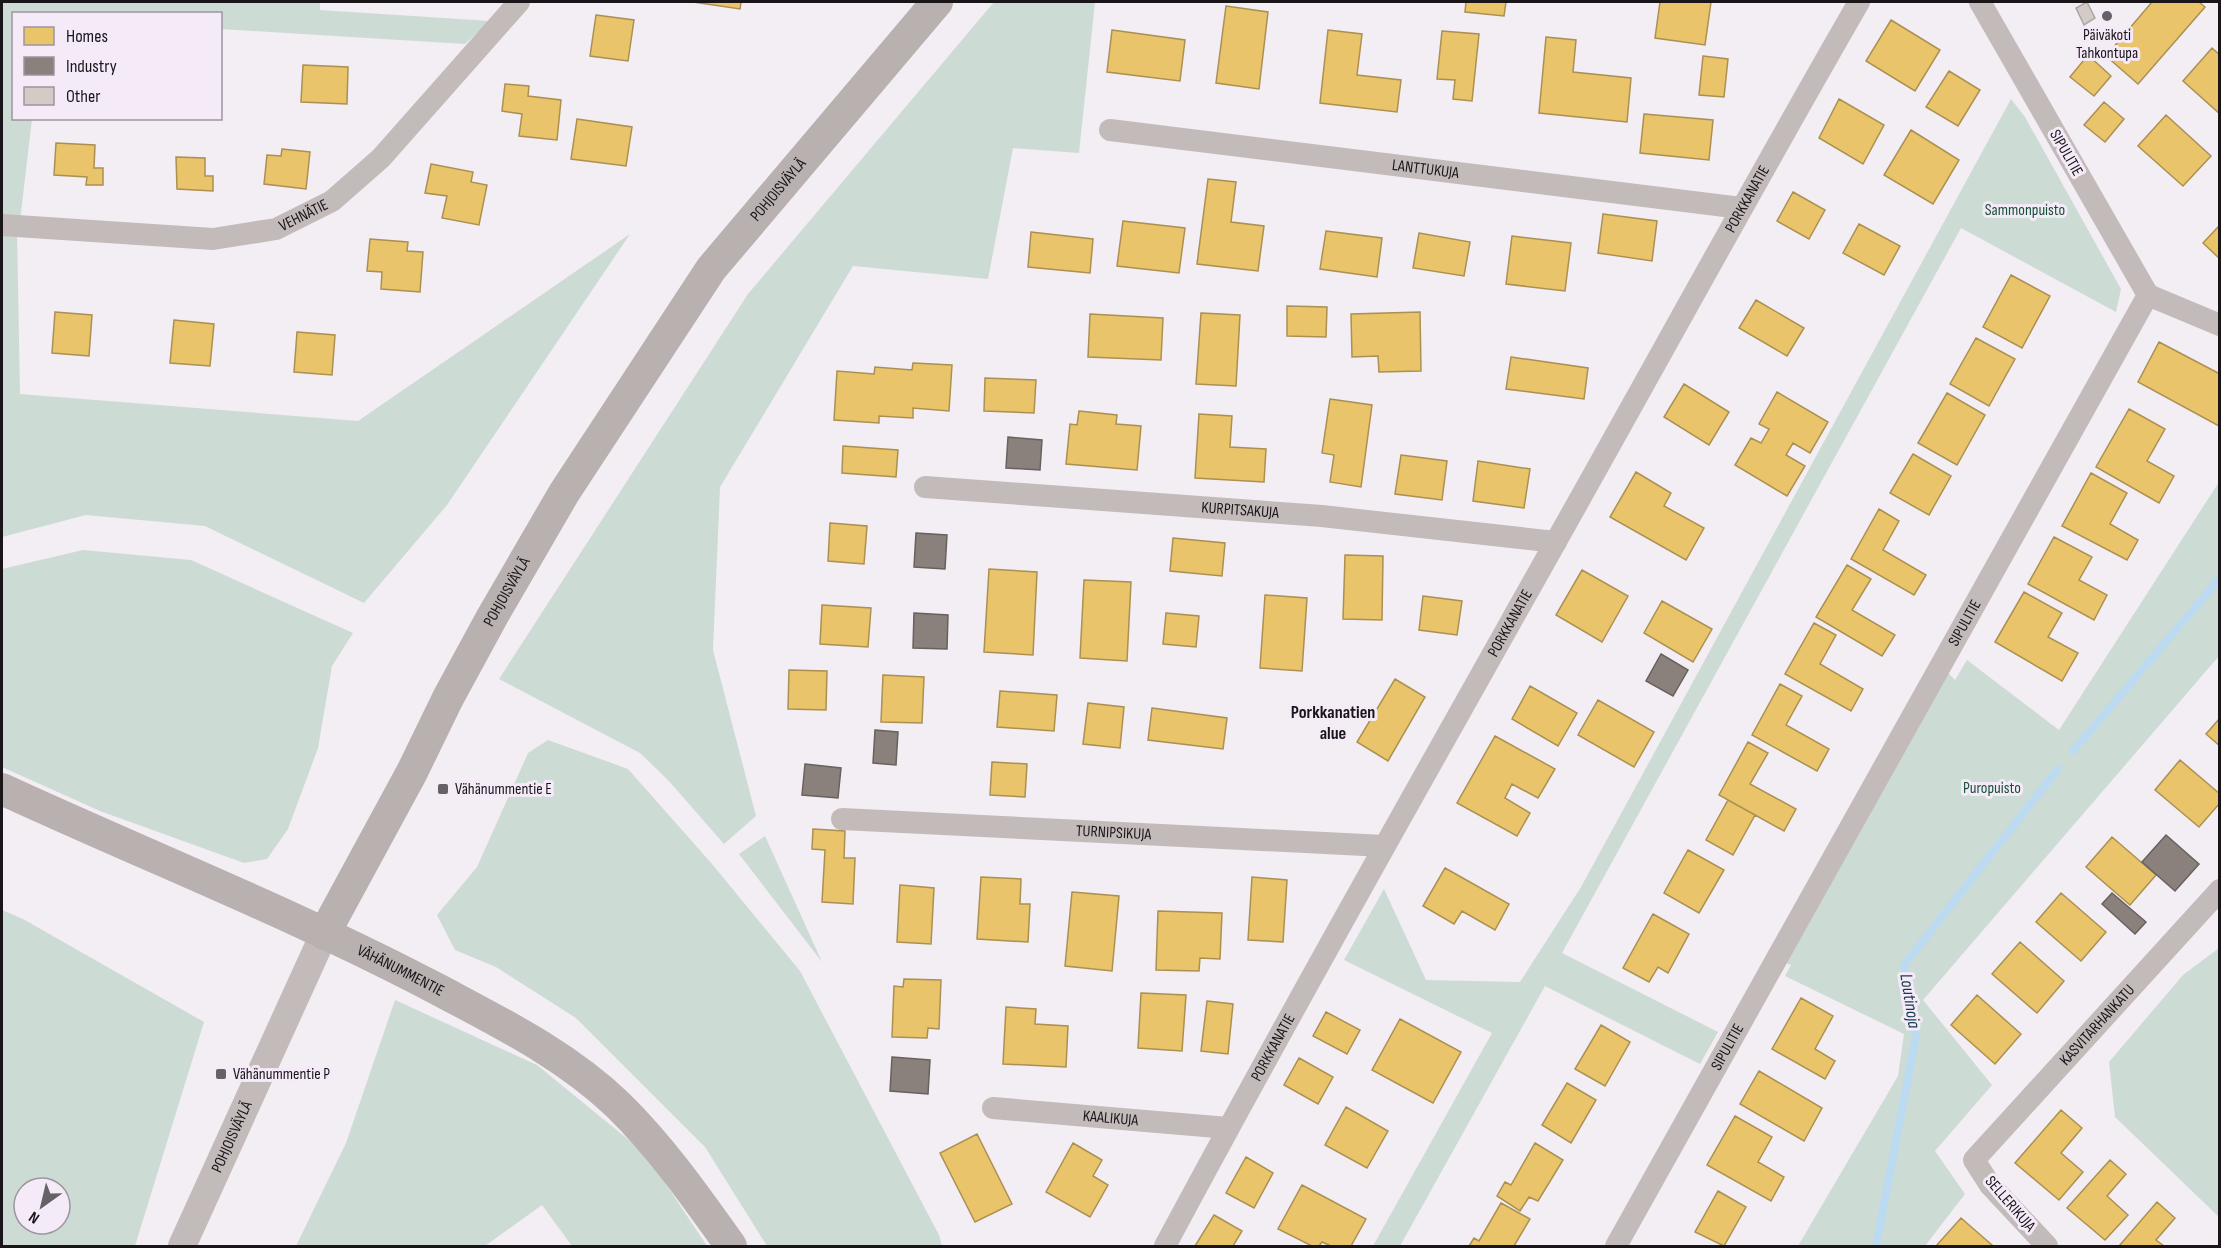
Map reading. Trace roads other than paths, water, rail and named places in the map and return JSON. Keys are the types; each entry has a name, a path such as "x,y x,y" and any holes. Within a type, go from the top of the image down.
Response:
{"main road":[{"name":"POHJOISVÄYLÄ","path":"324,934 412,772 448,698 492,617 564,493 704,278 937,2"},
{"name":"VÄHÄNUMMENTIE","path":"2,789 381,959 553,1053 618,1105 678,1172 731,1246"}],"street":[{"name":"VEHNÄTIE","path":"2,225 213,239 276,229 332,201 381,158 519,2"},
{"name":"PORKKANATIE","path":"1165,1246 1384,846 1858,2"},
{"name":"SIPULITIE","path":"1616,1246 2148,295 1980,2"},
{"name":"LANTTUKUJA","path":"1110,130 1741,208"},
{"path":"2148,295 2220,325"},
{"name":"KURPITSAKUJA","path":"925,486 1322,516 1556,542"},
{"name":"TURNIPSIKUJA","path":"842,819 1384,846"},
{"name":"KASVITARHANKATU","path":"1974,1160 2220,890"},
{"name":"POHJOISVÄYLÄ","path":"182,1246 324,934"},
{"name":"KAALIKUJA","path":"993,1108 1228,1128"},
{"name":"SELLERIKUJA","path":"1974,1160 1989,1185 2048,1246"}],"waterway":[{"name":"Loutinoja","path":"2073,751 2220,578"},
{"name":"Loutinoja","path":"1876,1246 1916,1036 1904,965 2058,769"}],"place":[{"name":"Päiväkoti Tahkontupa","path":"2107,16"},
{"name":"Vähänummentie E","path":"443,789"},
{"name":"Vähänummentie P","path":"221,1074"}],"district":[{"name":"Porkkanatien alue","path":"1333,722"}],"park label":[{"name":"Sammonpuisto","path":"2025,210"},
{"name":"Puropuisto","path":"1992,788"}]}
